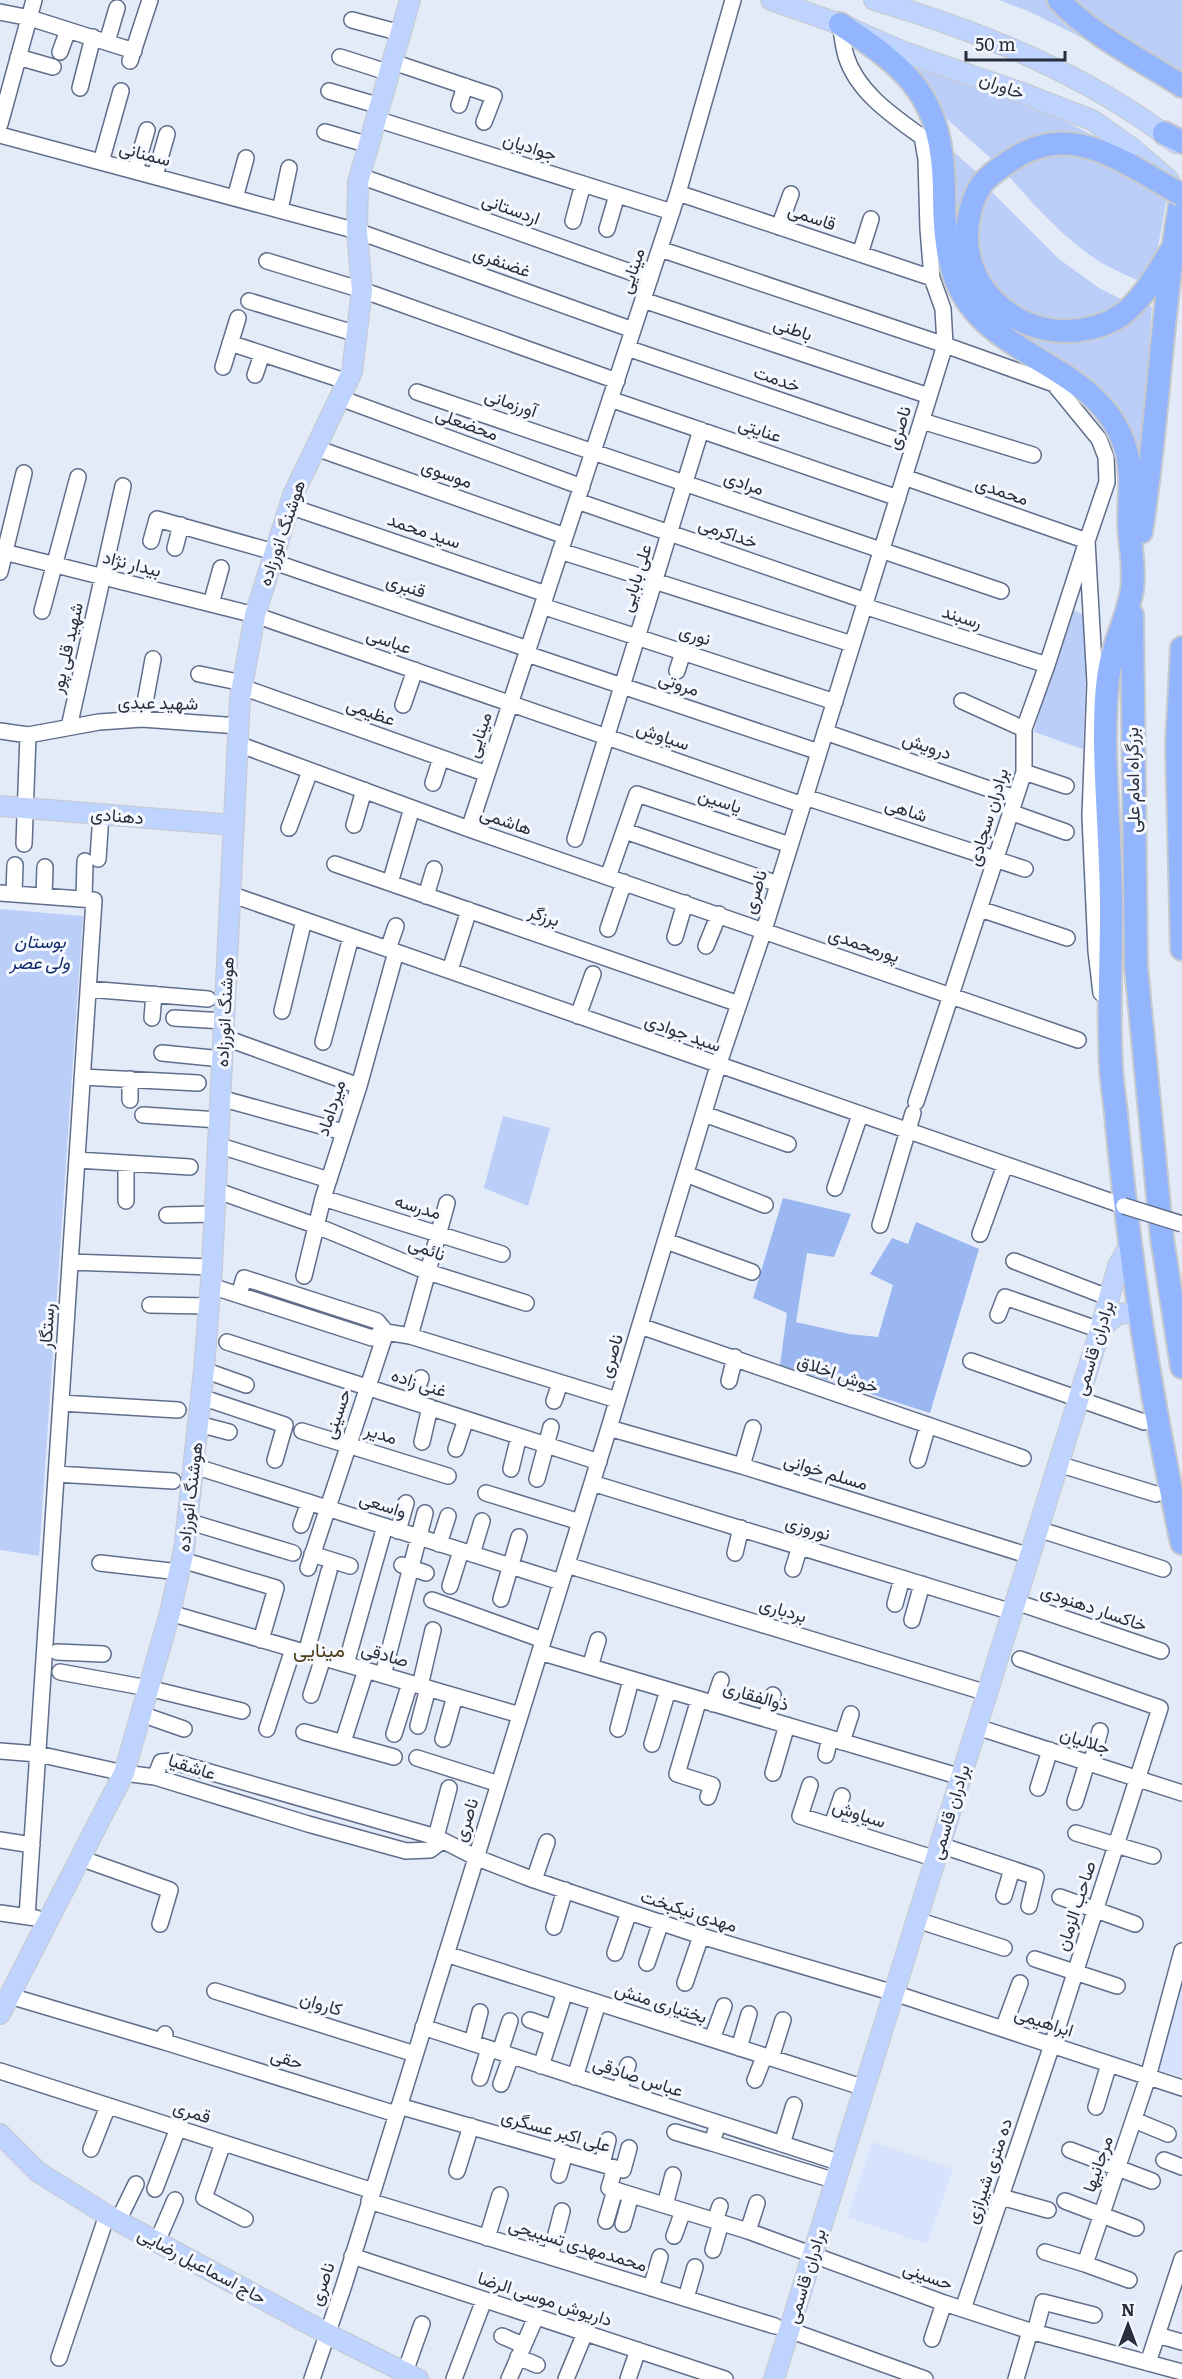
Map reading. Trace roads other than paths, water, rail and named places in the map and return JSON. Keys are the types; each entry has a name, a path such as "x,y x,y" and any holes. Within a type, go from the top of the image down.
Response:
{"highway":[{"path":"1059,0 1091,27 1182,86"},
{"path":"840,24 884,53 916,86 929,106 942,146 946,232 950,258 955,277 965,299 977,316 992,330 1085,390 1103,406 1113,420 1125,446 1129,468 1132,588 1110,665 1105,741 1111,855 1111,1067 1129,1246 1155,1414 1182,1543"},
{"path":"1173,247 1149,285 1123,314 1111,322 1085,330 1046,329 1024,323 1001,310 979,282 968,252 967,231 970,210 982,184 1000,168 1033,148 1070,143 1131,157 1182,193"},
{"name":"بزرگراه امام علی","path":"1182,193 1173,247 1148,490 1132,588 1132,696 1136,966 1162,1238 1182,1367"},
{"path":"1182,648 1177,744 1182,949"}],"main road":[{"name":"خاوران","path":"771,0 840,24 904,52 1092,120 1131,157"},
{"name":"خاوران","path":"874,0 934,18 1032,57 1084,82 1173,138 1182,147"},
{"name":"هوشنگ انورزاده","path":"4,2003 49,1921 124,1773 170,1613 181,1566 194,1466 209,1306 242,685 255,615 289,506 352,372 362,290 357,231 360,176 392,68 407,1"},
{"name":"دهنادی","path":"0,806 234,825"},
{"name":"برادران قاسمی","path":"774,2379 782,2328 813,2255 1079,1399 1118,1266 1129,1246"},
{"path":"1100,1330 1116,1314 1127,1312 1140,1317"},
{"name":"حاج اسماعیل رضایی","path":"0,2134 38,2172 113,2218 326,2333 411,2376"}],"street":[{"path":"0,124 11,64 30,18 34,0"},
{"path":"0,12 30,18 100,40 132,56 150,0"},
{"name":"مینایی","path":"469,829 672,212 733,0"},
{"path":"80,88 100,40 117,8"},
{"path":"352,20 401,33"},
{"path":"660,249 945,345 943,309 933,278 928,230 926,159 921,137 892,116 867,93 846,58 840,24"},
{"path":"60,52 68,30"},
{"path":"340,57 465,86 494,96 484,122"},
{"path":"11,64 53,66"},
{"path":"459,105 465,86"},
{"path":"101,162 121,91"},
{"path":"329,91 378,113"},
{"name":"جوادیان","path":"378,113 583,184 672,212"},
{"path":"135,171 147,130"},
{"path":"325,132 369,145"},
{"path":"155,176 167,134"},
{"name":"سمنانی","path":"0,135 357,231"},
{"path":"235,198 246,158"},
{"path":"280,210 289,168"},
{"name":"اردستانی","path":"360,176 650,279"},
{"path":"573,221 583,184"},
{"name":"قاسمی","path":"678,193 933,278"},
{"path":"779,227 791,194"},
{"path":"607,229 617,195"},
{"path":"860,254 871,219"},
{"name":"غضنفری","path":"357,231 633,330"},
{"path":"267,261 362,290 616,381"},
{"name":"باطنی","path":"643,300 929,396"},
{"path":"249,302 357,334"},
{"path":"223,367 238,318"},
{"name":"محضعلی","path":"230,343 262,354 579,494"},
{"name":"برادران سجادی","path":"880,1225 914,1108 1024,772 1024,729 1107,482 1106,457 1099,439 1054,384 945,345"},
{"name":"ناصری","path":"312,2379 599,1462 718,1066 764,930 945,345"},
{"name":"خدمت","path":"627,348 914,446"},
{"path":"255,375 262,354"},
{"name":"آورزمانی","path":"417,392 593,452"},
{"name":"عنایتی","path":"610,399 898,498"},
{"path":"921,421 1034,455"},
{"name":"علی بابایی","path":"575,839 701,430"},
{"name":"موسوی","path":"316,448 563,544"},
{"name":"مرادی","path":"593,452 1001,591"},
{"path":"0,572 2,552 24,472"},
{"path":"42,611 78,477"},
{"name":"محمدی","path":"904,477 1087,541"},
{"name":"شهید قلی پور","path":"73,727 123,486"},
{"name":"خداکرمی","path":"579,494 670,533 865,604"},
{"name":"سید محمد","path":"289,506 544,600"},
{"name":"قنبری","path":"151,541 157,519 182,525 527,651"},
{"path":"175,548 182,525"},
{"path":"1087,541 1095,683 1090,816 1096,951 1111,1067"},
{"path":"563,544 655,581 852,644"},
{"name":"بیدار نژاد","path":"2,552 255,615"},
{"path":"211,604 221,568"},
{"name":"نوری","path":"544,600 638,637 835,702"},
{"name":"رسبند","path":"865,604 1047,665"},
{"name":"عباسی","path":"255,615 510,704"},
{"name":"مروتی","path":"527,651 819,752"},
{"path":"677,671 683,652"},
{"path":"142,719 153,659"},
{"path":"403,705 415,670"},
{"name":"عظیمی","path":"199,674 242,685 487,774"},
{"path":"962,701 1024,729"},
{"name":"سیاوش","path":"510,704 804,801"},
{"name":"شهید عبدی","path":"0,731 28,735 99,722 142,719 238,735"},
{"name":"درویش","path":"825,732 1013,805 1066,832"},
{"path":"24,844 28,735"},
{"name":"هاشمی","path":"238,735 310,771 469,829 764,930"},
{"path":"433,783 441,758"},
{"path":"289,828 310,771"},
{"path":"1024,772 1066,786"},
{"path":"354,825 364,790"},
{"name":"یاسین","path":"625,831 637,794 790,845"},
{"name":"شاهی","path":"804,801 1025,869"},
{"path":"390,883 412,808"},
{"name":"رستگار","path":"27,1917 88,989 89,900 92,860 101,814"},
{"path":"608,877 625,831 778,884"},
{"name":"برزگر","path":"335,864 739,1004"},
{"path":"15,865 7,893 89,900"},
{"path":"44,896 45,867"},
{"path":"426,896 434,869"},
{"path":"608,929 624,882"},
{"name":"سید جوادی","path":"230,894 718,1066 1182,1224"},
{"path":"675,937 685,903"},
{"path":"980,909 1067,938"},
{"path":"450,970 469,910"},
{"path":"706,946 719,914"},
{"path":"282,1011 304,920"},
{"name":"میرداماد","path":"304,1276 323,1198 359,1086 396,926"},
{"name":"پورمحمدی","path":"764,930 1078,1040"},
{"path":"323,1042 351,937"},
{"path":"578,1016 593,974"},
{"path":"88,989 208,999"},
{"path":"152,1018 154,994"},
{"path":"174,1018 224,1029 359,1086"},
{"path":"162,1053 222,1059"},
{"path":"82,1077 198,1083"},
{"path":"130,1079 130,1100"},
{"path":"220,1098 343,1132"},
{"path":"704,1114 788,1144"},
{"path":"143,1115 219,1120"},
{"path":"835,1188 860,1115"},
{"path":"218,1145 329,1180"},
{"path":"77,1160 190,1167"},
{"path":"126,1163 126,1201"},
{"path":"980,1234 1005,1165"},
{"path":"686,1174 765,1205"},
{"path":"215,1190 317,1226"},
{"name":"مدرسه","path":"323,1198 502,1254"},
{"path":"410,1336 447,1203"},
{"path":"167,1215 214,1214"},
{"name":"نائمی","path":"317,1226 428,1272 526,1303"},
{"path":"666,1241 752,1272"},
{"path":"1014,1261 1110,1298"},
{"path":"70,1262 211,1276 239,1295 372,1338 386,1332 410,1336 617,1400"},
{"path":"998,1315 1005,1297 1100,1330"},
{"path":"150,1305 209,1306"},
{"name":"خوش اخلاق","path":"640,1326 1023,1458"},
{"name":"حسینی","path":"350,1566 310,1561 386,1332"},
{"name":"غنی زاده","path":"228,1342 599,1462"},
{"path":"729,1381 735,1358"},
{"path":"971,1361 1144,1422"},
{"path":"204,1370 246,1385"},
{"path":"413,1401 421,1378"},
{"path":"554,1401 560,1383"},
{"path":"201,1397 285,1425 276,1461"},
{"path":"61,1403 178,1410"},
{"path":"422,1442 430,1407"},
{"path":"456,1449 466,1419"},
{"path":"198,1424 229,1432"},
{"path":"918,1460 928,1425"},
{"path":"537,1479 551,1427"},
{"name":"مسلم خوانی","path":"609,1428 742,1466 1030,1557"},
{"path":"742,1466 753,1428"},
{"name":"مدیر","path":"302,1431 448,1476"},
{"path":"511,1469 519,1436"},
{"path":"1058,1464 1156,1494"},
{"name":"واسعی","path":"194,1466 561,1582"},
{"path":"56,1474 173,1481"},
{"name":"نوروزی","path":"592,1482 922,1584 1014,1607"},
{"path":"486,1493 580,1522"},
{"path":"301,1525 309,1502"},
{"path":"346,1664 391,1528 406,1503"},
{"path":"383,1675 413,1569 425,1513"},
{"path":"439,1544 448,1516"},
{"path":"187,1521 292,1553"},
{"path":"450,1586 482,1521"},
{"path":"735,1553 741,1528"},
{"path":"1038,1529 1163,1569"},
{"path":"501,1599 519,1537"},
{"path":"793,1569 800,1546"},
{"path":"100,1563 181,1566 276,1588 261,1640"},
{"name":"بردباری","path":"567,1565 987,1693"},
{"path":"267,1729 300,1651 329,1571"},
{"path":"895,1604 902,1578"},
{"path":"912,1620 922,1584"},
{"name":"ذوالفقاری","path":"432,1600 590,1667 961,1777"},
{"name":"خاکسار دهنودی","path":"1014,1607 1161,1651"},
{"name":"صادقی","path":"170,1613 520,1715"},
{"path":"418,1726 419,1686 433,1630"},
{"path":"590,1667 598,1640"},
{"path":"57,1652 104,1654"},
{"path":"75,1653 67,1673 148,1688 242,1711"},
{"path":"311,1695 323,1658"},
{"name":"صاحب الزمان","path":"1020,1659 1160,1708 1052,2045"},
{"path":"343,1742 366,1670"},
{"path":"618,1729 632,1680"},
{"path":"708,1797 712,1785 678,1774 706,1701 721,1680"},
{"path":"394,1734 419,1686"},
{"path":"652,1744 668,1690"},
{"path":"765,1719 773,1695"},
{"path":"443,1739 455,1696"},
{"path":"141,1714 184,1729"},
{"path":"826,1755 851,1714"},
{"path":"773,1773 787,1725"},
{"name":"جلالیان","path":"977,1727 1182,1793"},
{"path":"1075,1802 1100,1731"},
{"path":"304,1732 394,1757"},
{"path":"1038,1788 1050,1750"},
{"path":"0,1751 38,1754 124,1773 154,1777"},
{"path":"417,1758 499,1784"},
{"name":"عاشقیا","path":"439,1839 430,1850 416,1852 389,1848 154,1777 161,1762 171,1761 439,1839 475,1857"},
{"name":"سیاوش","path":"810,1785 800,1816 1036,1877 1029,1906"},
{"path":"439,1839 449,1788"},
{"path":"832,1825 842,1796"},
{"path":"1076,1833 1153,1856"},
{"path":"0,1840 32,1845"},
{"path":"534,1880 547,1842"},
{"name":"مهدی نیکبخت","path":"475,1857 534,1880 701,1936 894,1993"},
{"path":"80,1858 170,1890 160,1924"},
{"path":"1004,1896 1012,1869"},
{"path":"554,1927 565,1890"},
{"path":"1060,1897 1135,1924"},
{"path":"615,1953 629,1912"},
{"path":"0,1913 49,1921"},
{"path":"917,1920 1004,1948"},
{"path":"647,1963 661,1922"},
{"path":"685,1983 701,1936"},
{"name":"مرجانیها","path":"1085,2264 1148,2077 1182,1951"},
{"name":"بختیاری منش","path":"446,1954 865,2088"},
{"path":"1035,1959 1117,1986"},
{"path":"1003,2029 1020,1983"},
{"name":"کاروان","path":"215,1991 415,2054"},
{"path":"541,2066 565,1992"},
{"name":"ابراهیمی","path":"894,1993 1182,2088"},
{"name":"حقی","path":"4,2003 165,2038 398,2110"},
{"path":"575,2077 598,2003"},
{"path":"712,2039 724,2006"},
{"path":"472,2043 480,2012"},
{"path":"739,2048 749,2014"},
{"path":"530,2020 554,2028"},
{"path":"755,2080 768,2057 783,2020"},
{"path":"501,2084 500,2052 510,2021"},
{"name":"عباس صادقی","path":"423,2027 782,2144 838,2172"},
{"name":"ده متری شیرازی","path":"963,2309 1052,2045"},
{"path":"480,2078 500,2052"},
{"path":"1096,2107 1109,2064"},
{"path":"619,2091 628,2065"},
{"name":"قمری","path":"0,2071 223,2143 371,2196"},
{"path":"782,2144 794,2105"},
{"path":"91,2149 108,2106"},
{"name":"علی اکبر عسگری","path":"398,2110 471,2126 608,2166 609,2188 615,2190"},
{"path":"1134,2120 1168,2134"},
{"path":"712,2143 718,2123"},
{"path":"457,2171 471,2126"},
{"path":"155,2189 178,2128"},
{"path":"675,2132 712,2143 838,2172"},
{"path":"608,2140 608,2166 623,2170 629,2148"},
{"path":"223,2143 204,2198 245,2219"},
{"path":"1070,2150 1152,2181"},
{"path":"559,2175 565,2153"},
{"path":"1164,2160 1182,2167"},
{"path":"664,2205 673,2175"},
{"path":"59,2358 113,2218 136,2184"},
{"path":"606,2221 615,2190 683,2211 719,2216 748,2231 813,2255"},
{"path":"487,2238 500,2195"},
{"path":"623,2224 632,2195"},
{"name":"محمدمهدی تسبیحی","path":"371,2196 487,2238 782,2328 900,2375 925,2379"},
{"path":"1001,2197 1048,2210"},
{"path":"157,2242 175,2200"},
{"path":"1065,2200 1136,2228"},
{"path":"748,2231 757,2202"},
{"path":"550,2257 562,2211"},
{"path":"674,2236 683,2211"},
{"path":"712,2250 719,2216"},
{"path":"1045,2252 1129,2280"},
{"name":"حسینی","path":"813,2255 944,2303 1032,2331 1182,2372"},
{"name":"داریوش موسی الرضا","path":"352,2256 638,2350 706,2376 725,2379"},
{"path":"651,2288 660,2257"},
{"path":"1148,2363 1182,2260"},
{"path":"686,2298 695,2267"},
{"path":"454,2379 484,2300"},
{"path":"1016,2379 1043,2302 1094,2315"},
{"path":"932,2339 944,2303"},
{"path":"509,2379 536,2317"},
{"path":"411,2376 422,2324"},
{"path":"566,2379 585,2333"},
{"path":"1157,2335 1182,2342"},
{"path":"502,2336 537,2366"},
{"path":"628,2379 638,2350"}],"district":[{"name":"مینایی","path":"319,1650"}],"park label":[{"name":"بوستان ولی عصر","path":"40,952"}]}
